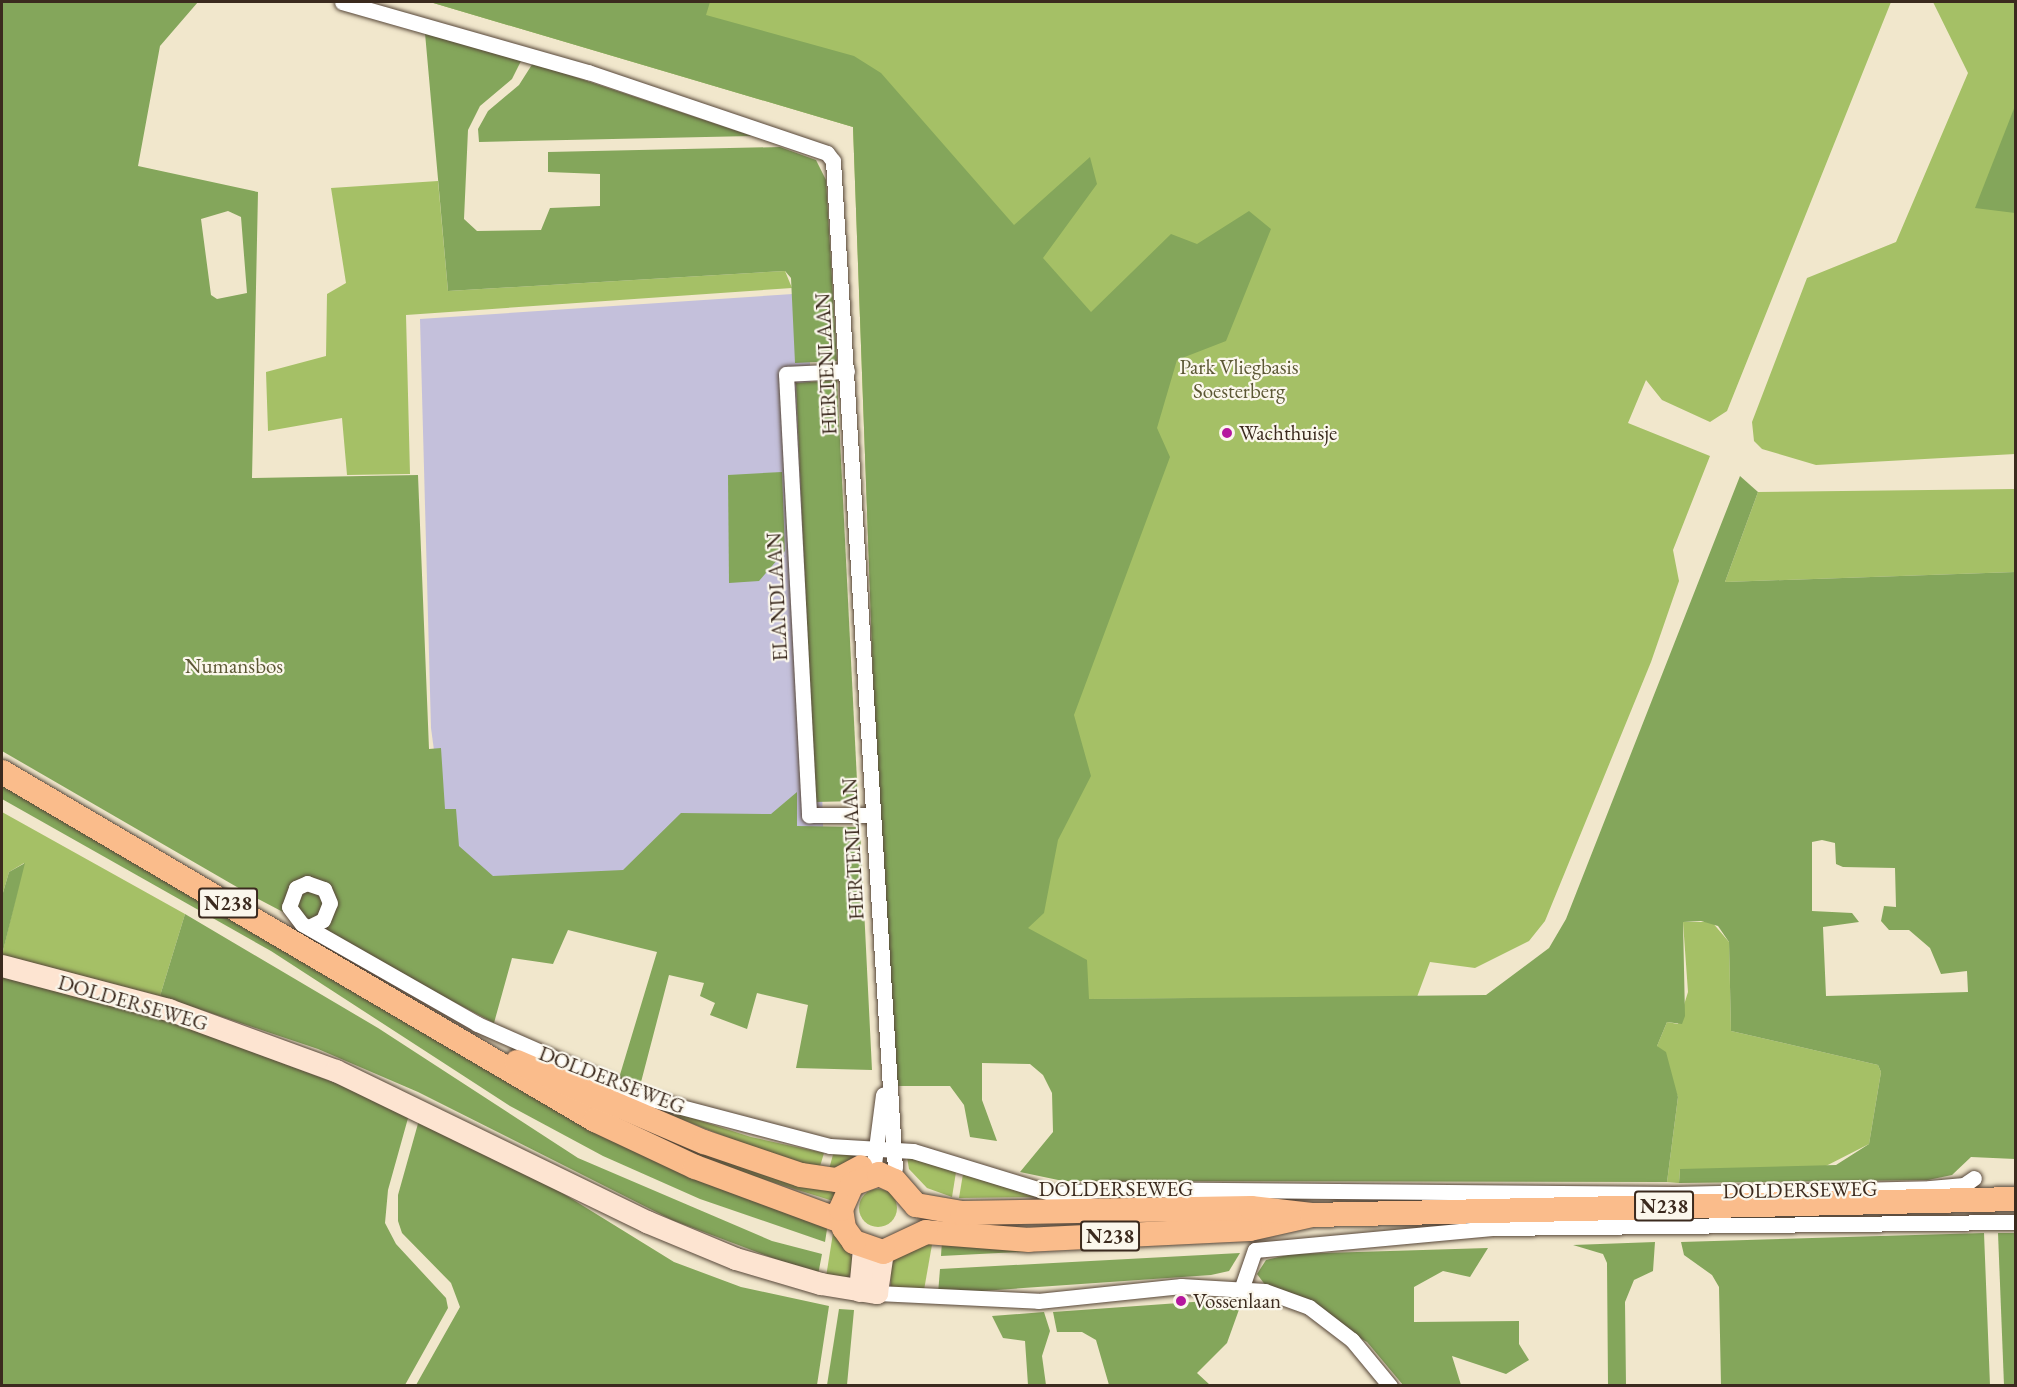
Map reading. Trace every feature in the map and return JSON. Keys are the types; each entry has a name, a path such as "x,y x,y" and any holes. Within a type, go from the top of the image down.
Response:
{"main road":[{"name":"N238","path":"2,772 454,1035 528,1084 635,1141 777,1196 841,1215 886,1246"},
{"name":"DOLDERSEWEG","path":"2,966 169,1010 336,1071 657,1226 736,1259 868,1292"},
{"name":"N238","path":"454,1035 755,1160 829,1181 877,1162"},
{"path":"841,1215 852,1184 877,1162 916,1200 907,1227 886,1246 868,1292"},
{"name":"DOLDERSEWEG","path":"916,1200 977,1210 1251,1208 1312,1215 2016,1199"},
{"name":"DOLDERSEWEG","path":"886,1246 926,1232 1029,1240 1250,1229 1312,1215"}],"street":[{"name":"HERTENLAAN","path":"342,2 577,69 827,153 836,173 886,1084 877,1162"},
{"name":"ELANDLAAN","path":"847,371 786,374 809,815 872,815"},
{"name":"DOLDERSEWEG","path":"311,926 477,1024 644,1097 820,1144 877,1162 1054,1194 1113,1188 1674,1194 1929,1188 1964,1185 1974,1178"},
{"name":"DOLDERSEWEG","path":"868,1292 1038,1301 1181,1286 1242,1287 1255,1250 1492,1228 2016,1222"},
{"path":"1242,1287 1309,1307 1352,1340 1390,1386"}],"shaded area":[{"path":"808,293 824,860 492,879 447,846 431,728 420,319"}],"green space":[{"name":"Numansbos","path":"2,2 198,2 160,46 138,166 258,192 252,478 418,475 429,749 441,748 445,809 456,809 459,846 493,876 623,870 681,813 771,814 797,792 797,826 860,827 872,1070 796,1068 808,1005 757,993 747,1029 710,1015 715,1003 700,996 704,983 669,975 640,1086 619,1078 657,952 568,930 553,964 512,958 494,1023 249,894 2,751","holes":["228,211 241,217 247,293 217,299 211,295 201,219"]},
{"name":"Park Vliegbasis Soesterberg","path":"430,2 1891,2 1727,411 1710,422 1662,400 1646,380 1628,423 1710,456 1673,550 1679,581 1651,662 1545,921 1529,941 1475,968 1430,962 1417,997 1088,999 1086,960 885,1002 853,127"},
{"path":"430,2 710,2 706,15 854,56 881,73 1014,225 1090,157 1097,184 1043,258 1091,312 1171,234 1197,244 1249,211 1271,229 1226,341 1177,360 1157,428 1170,457 1074,715 1091,776 1058,840 1044,913 1028,928 1087,960 1089,999 1486,995 1549,948 1566,919 1740,476 1758,492 1725,582 2015,572 2015,1159 1971,1157 1952,1175 1928,1180 1679,1183 1680,1169 1836,1165 1869,1144 1881,1072 1878,1065 1731,1031 1729,942 1718,926 1701,921 1683,922 1685,1016 1682,1024 1667,1022 1657,1046 1666,1052 1678,1097 1667,1182 1063,1181 1020,1172 1053,1132 1052,1093 1043,1075 1030,1064 982,1063 982,1100 997,1141 970,1137 964,1105 950,1086 896,1086 885,1002 853,127","holes":["1822,840 1835,843 1836,864 1843,867 1895,868 1896,907 1884,906 1881,921 1889,930 1909,930 1930,948 1941,974 1967,971 1968,992 1826,996 1823,927 1859,922 1852,913 1812,911 1812,842"]},
{"path":"1933,2 2015,2 2015,454 1816,465 1762,449 1754,441 1752,422 1807,278 1896,242 1968,73"},
{"path":"425,33 521,61 512,79 480,106 468,130 464,219 477,231 541,230 550,208 600,206 600,174 548,172 548,152 780,147 816,160 826,180 837,361 795,363 791,278 785,271 448,291"},
{"path":"533,63 752,136 479,142 478,129 488,111 519,85"},
{"path":"2015,106 2015,213 1975,208"},
{"path":"438,181 448,291 785,271 792,288 406,315 410,474 347,475 342,418 268,431 266,372 326,356 327,294 346,283 331,188"},
{"path":"837,380 858,801 815,802 796,383"},
{"path":"782,472 785,551 759,581 729,583 728,475"},
{"path":"2015,489 2015,572 1725,582 1758,492"},
{"path":"2,779 392,1005 828,1223 825,1242 700,1199 603,1156 510,1106 271,951 2,799"},
{"path":"2,812 185,914 160,996 2,955 24,863 9,872 2,896"},
{"path":"25,863 2,955 2,896 9,872"},
{"path":"185,914 378,1028 578,1158 772,1241 822,1254 818,1275 672,1220 418,1092 318,1049 160,996"},
{"path":"1683,922 1712,922 1729,942 1731,1031 1878,1065 1881,1072 1869,1144 1820,1169 1680,1169 1679,1183 1667,1182 1678,1097 1657,1046 1667,1022 1678,1024 1688,992"},
{"path":"2,973 141,1010 410,1111 388,1190 385,1223 396,1244 446,1298 448,1308 405,1385 2,1386"},
{"path":"617,1094 751,1137 824,1153 818,1173"},
{"path":"594,1112 838,1186 833,1201 705,1161"},
{"path":"419,1120 559,1191 674,1262 741,1287 829,1306 817,1385 416,1385 460,1307 451,1283 402,1233 398,1221 398,1195"},
{"path":"834,1151 863,1152 864,1156 828,1173"},
{"path":"907,1157 956,1172 952,1197 927,1188 909,1169"},
{"path":"963,1174 1036,1197 959,1198"},
{"path":"878,1189 891,1195 897,1208 891,1221 878,1227 865,1221 859,1208 865,1195"},
{"path":"834,1227 856,1264 848,1278 826,1277"},
{"path":"1984,1233 1990,1385 1721,1385 1719,1287 1712,1275 1684,1255 1681,1242"},
{"path":"1998,1233 2015,1233 2015,1385 2004,1385"},
{"path":"933,1239 924,1290 891,1288 890,1260"},
{"path":"942,1241 1136,1246 941,1256"},
{"path":"1655,1242 1653,1271 1634,1280 1625,1302 1626,1385 1608,1385 1607,1263 1603,1254 1573,1245"},
{"path":"1488,1248 1470,1277 1443,1271 1414,1287 1414,1322 1519,1321 1519,1344 1529,1360 1506,1374 1452,1356 1461,1385 1403,1385 1367,1342 1266,1286 1257,1274 1266,1260 1292,1254"},
{"path":"1240,1253 1229,1271 1211,1275 938,1294 940,1269"},
{"path":"1221,1300 1241,1304 1227,1343 1197,1373 1210,1385 1109,1385 1096,1340 1082,1332 1057,1332 1053,1312"},
{"path":"839,1309 854,1310 847,1385 827,1385"},
{"path":"1044,1312 1050,1331 1042,1356 1046,1385 1028,1385 1025,1341 1003,1338 992,1316"}],"place":[{"name":"Wachthuisje","path":"1227,433"},
{"name":"Vossenlaan","path":"1181,1301"}]}
